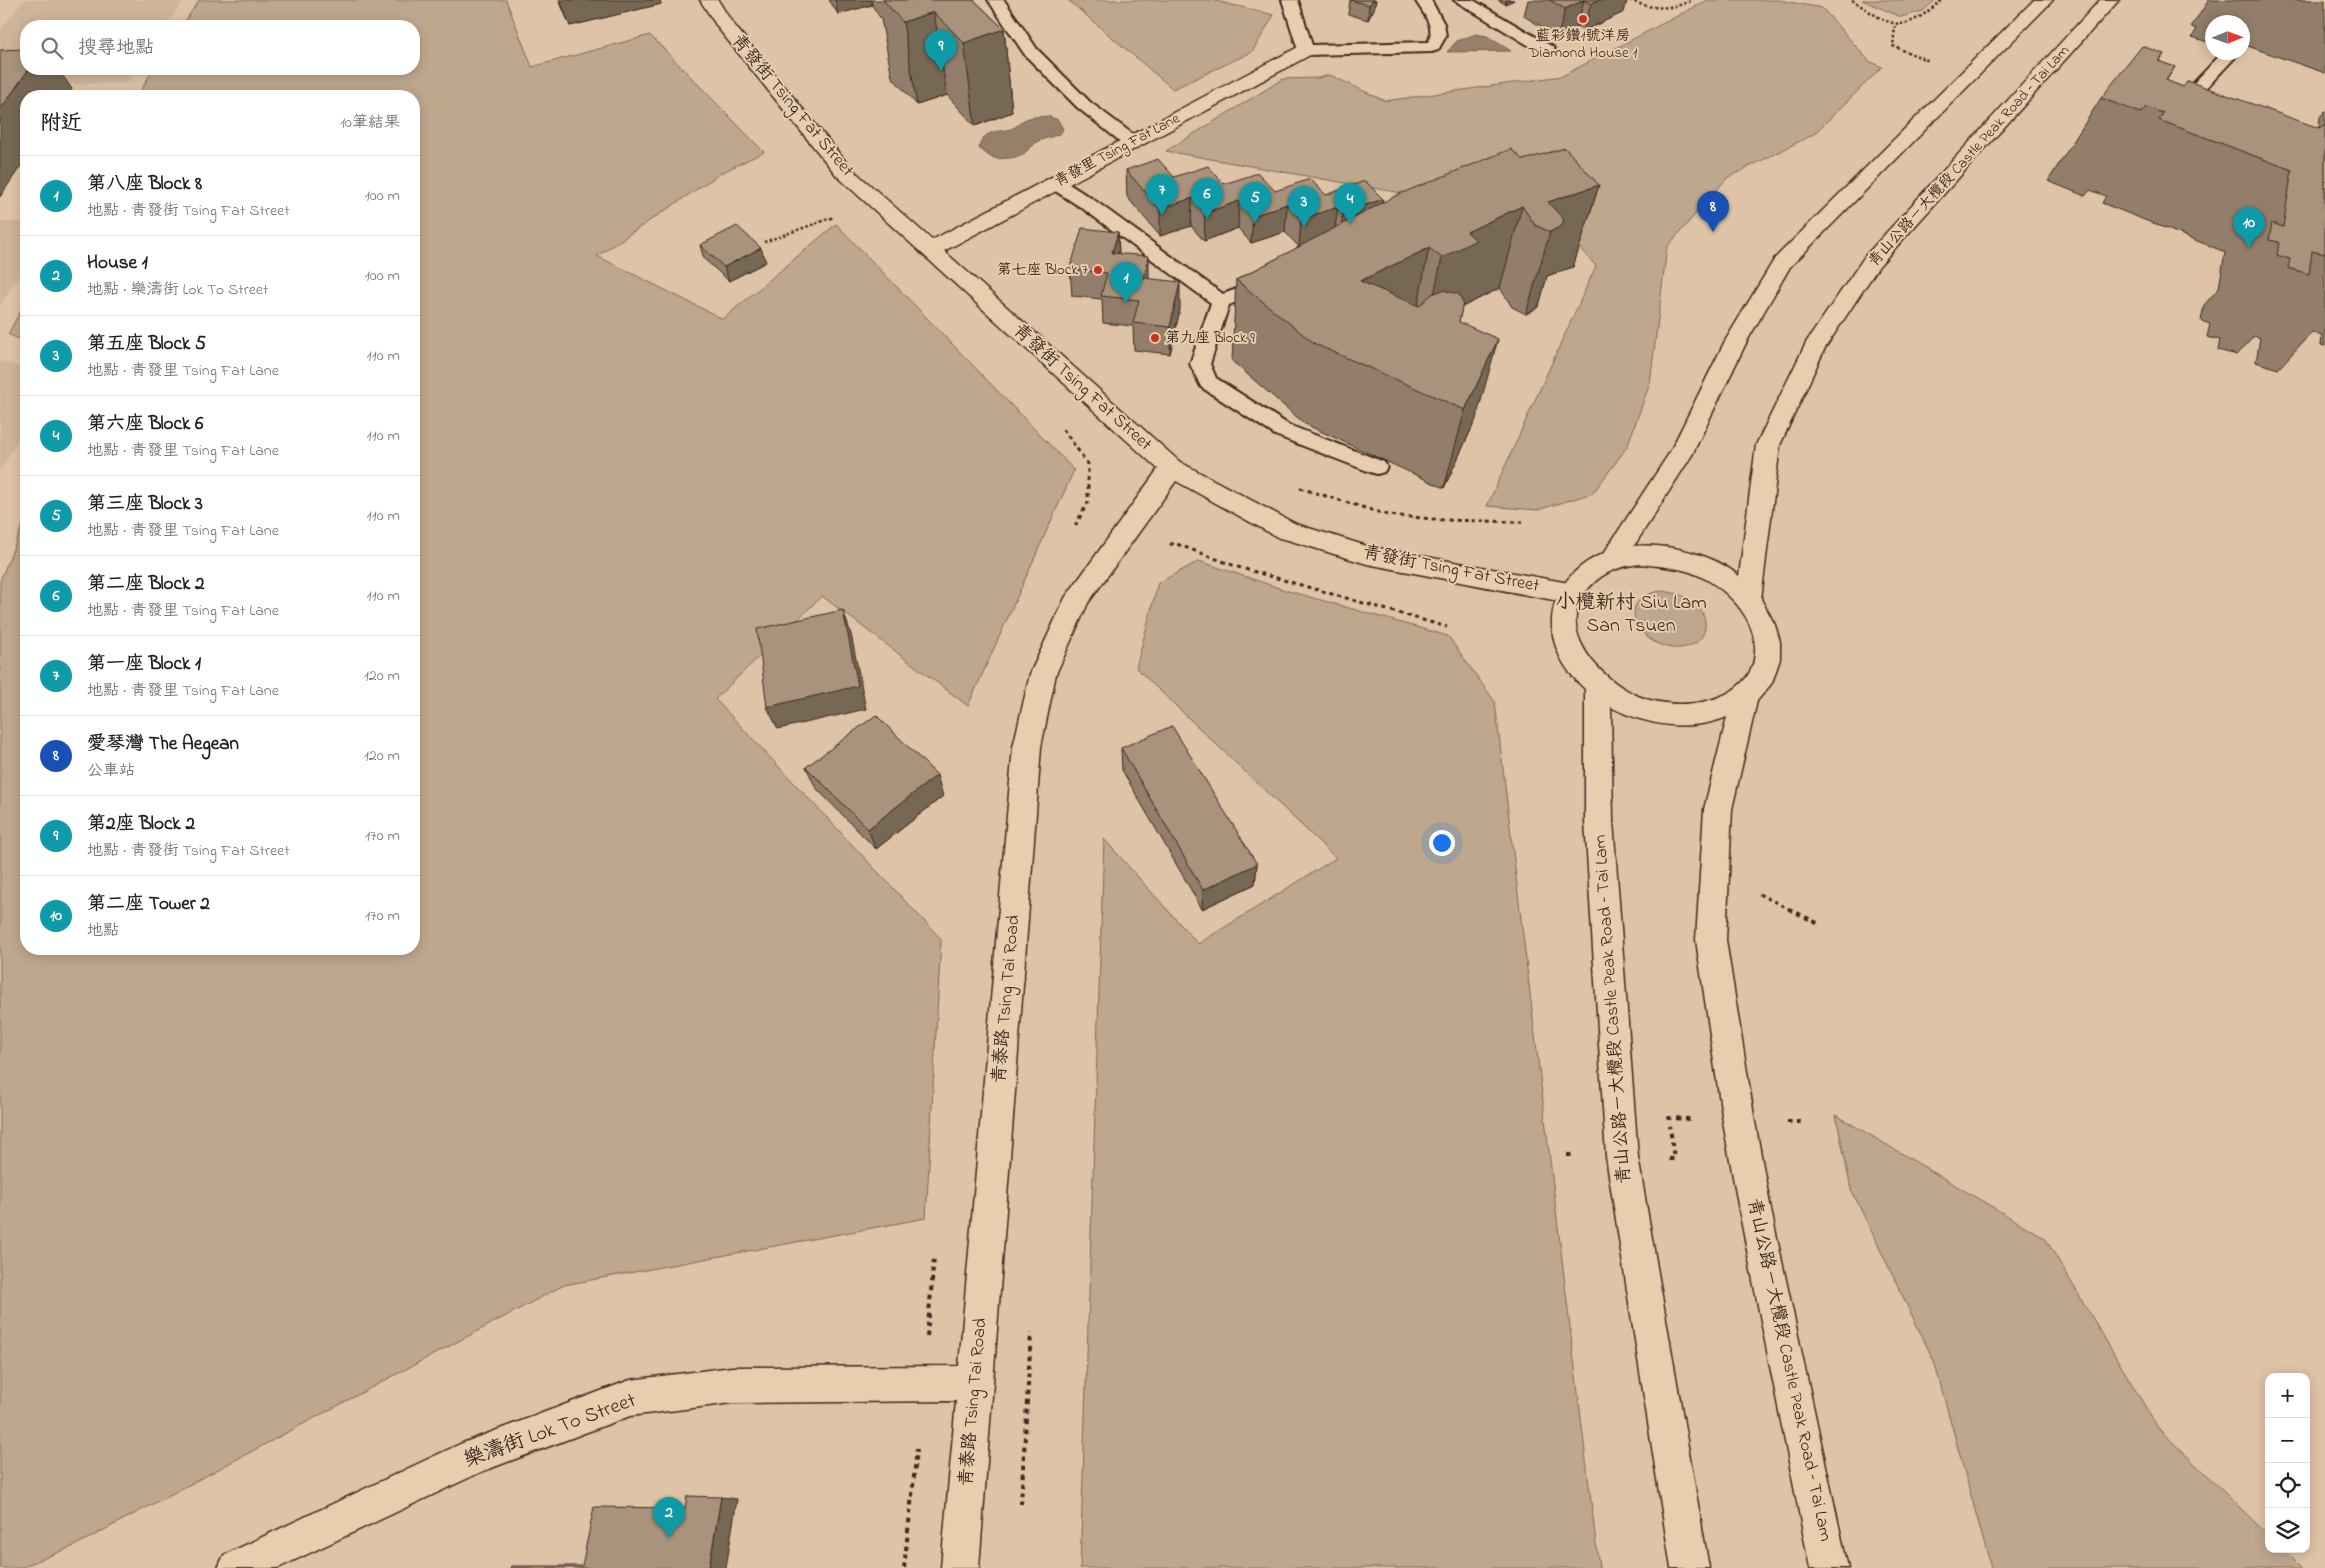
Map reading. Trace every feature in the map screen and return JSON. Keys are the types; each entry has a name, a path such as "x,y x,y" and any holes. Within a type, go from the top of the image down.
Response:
{"main road":[{"name":"青發街 Tsing Fat Street","path":"709,0 724,24 844,172 1172,468 1288,530 1367,555 1569,593"},
{"path":"1613,559 1680,455 1736,341 1782,262 2044,0"},
{"name":"青山公路－大欖段 Castle Peak Road – Tai Lam","path":"1748,600 1768,445 1814,346 1872,261 2110,0"},
{"name":"青發里 Tsing Fat Lane","path":"929,250 1306,50"},
{"name":"青泰路 Tsing Tai Road","path":"960,1568 1029,738 1043,674 1078,598 1172,468"},
{"path":"1641,555 1670,557 1699,565 1726,580 1748,600 1761,620 1768,641 1768,662 1760,681 1745,697 1720,710 1691,716 1658,713 1626,702 1598,685 1578,663 1566,639 1564,615 1569,593 1587,572 1613,559 1641,555"},
{"name":"青山公路－大欖段 Castle Peak Road – Tai Lam","path":"1598,685 1599,821 1622,1157 1690,1568"},
{"name":"青山公路－大欖段 Castle Peak Road – Tai Lam","path":"1745,697 1718,809 1711,940 1739,1122 1776,1318 1830,1568"},
{"name":"樂濤街 Lok To Street","path":"237,1568 473,1457 630,1398 732,1385 976,1383"}],"lane":[{"path":"996,0 1031,52 1084,105 1132,142"},
{"path":"1290,0 1306,50 1432,47 1438,43 1440,33 1423,0"},
{"path":"1462,0 1547,50"},
{"path":"2164,124 2224,60"},
{"path":"1055,183 1088,204 1221,301"},
{"path":"1221,301 1285,278"},
{"path":"1221,301 1200,364 1208,382 1282,430 1377,467"}],"path":[{"path":"1630,0 1640,6 1677,8 1693,0"},
{"path":"1852,0 1882,20 1895,26 1920,20 1942,0"},
{"path":"1895,26 1893,46 1929,61"},
{"path":"764,242 836,217"},
{"path":"1166,548 1174,543 1238,567 1447,627"},
{"path":"1715,869 1820,925"},
{"path":"1567,1155 1674,1159 1669,1118 1739,1122 1801,1122"},
{"path":"1021,1504 1032,1326"}],"shaded area":[{"path":"24,0 184,0 170,20 20,20 20,75 133,75 127,83 0,86 0,30"},
{"path":"199,0 506,0 532,67 650,35 764,152 721,173 597,256 723,319 836,224 1074,470 968,706 822,596 715,699 941,939 926,1218 564,1285 74,1546 20,1568 0,1568 0,581 20,532 20,955 420,955 420,90 141,90 150,75 420,75 420,20 186,20"},
{"path":"1068,0 1212,0 1274,15 1252,52 1173,89"},
{"path":"1708,0 1779,0 1822,8 1869,61 1882,67 1814,134 1727,178 1667,247 1650,383 1627,447 1593,493 1538,510 1487,506 1596,266 1562,229 1547,219 1166,151 1283,79 1318,78 1330,75 1385,101 1562,76"},
{"path":"1862,0 1935,0 1923,11 1901,17"},
{"path":"1476,34 1487,36 1511,51 1447,52 1457,41"},
{"path":"1048,116 1058,120 1063,129 1060,134 1038,141 1021,156 997,159 989,156 979,148 984,138 991,133 1011,129 1030,118"},
{"path":"0,222 20,222 20,273 0,306"},
{"path":"20,312 20,339 8,334"},
{"path":"0,361 20,366 20,437 0,471"},
{"path":"1199,561 1285,590 1448,636 1495,702 1599,1568 1080,1568 1104,839 1198,944 1336,858 1136,668 1158,583"},
{"path":"1660,591 1676,594 1692,601 1702,613 1705,627 1700,639 1694,644 1686,647 1671,648 1658,644 1646,636 1638,626 1634,616 1636,605 1644,597"},
{"path":"1836,1115 2045,1238 2158,1428 2265,1532 2265,1553 2287,1553 2302,1568 1991,1568 1934,1361 1851,1189"}],"building":[{"path":"883,0 974,0 1004,29 964,43 934,12 903,22"},
{"path":"1350,0 1373,0 1369,5"},
{"path":"1550,0 1584,0 1565,9"},
{"path":"1584,0 1598,0 1591,4"},
{"path":"2142,46 2164,54 2158,61 2175,67 2166,80 2183,87 2188,81 2319,128 2325,124 2325,254 2312,251 2309,274 2288,268 2290,259 2277,255 2279,242 2269,240 2272,223 2283,227 2292,170 2159,120 2163,113 2146,107 2141,113 2101,98"},
{"path":"20,49 20,75 25,75 0,110 0,50"},
{"path":"1565,148 1599,185 1548,202 1564,220 1561,226 1550,232 1535,225 1522,206 1467,232 1476,240 1442,258 1429,248 1360,281 1419,306 1432,294 1443,290 1459,294 1463,303 1459,322 1498,339 1465,410 1315,344 1236,280 1397,195 1511,149 1523,160"},
{"path":"1158,159 1174,177 1208,166 1224,184 1258,173 1275,191 1310,179 1326,195 1365,181 1383,199 1343,213 1338,207 1301,219 1287,204 1253,216 1239,201 1205,213 1192,198 1160,209 1126,170"},
{"path":"737,226 761,248 724,267 700,245"},
{"path":"1082,228 1118,232 1112,253 1149,256 1144,278 1180,282 1170,327 1133,323 1139,300 1101,296 1107,273 1070,269"},
{"path":"843,610 858,686 767,707 757,629"},
{"path":"876,715 937,775 868,829 806,767"},
{"path":"1172,726 1257,864 1203,890 1121,748"},
{"path":"687,1496 721,1497 709,1568 510,1568 511,1566 582,1566 594,1507 685,1508"}],"place":[{"name":"藍彩鑽1號洋房 Diamond House 1","path":"1583,19"},
{"name":"第2座 Block 2","path":"941,71"},
{"name":"第一座 Block 1","path":"1162,215"},
{"name":"第二座 Block 2","path":"1207,219"},
{"name":"第三座 Block 3","path":"1255,223"},
{"name":"第六座 Block 6","path":"1350,224"},
{"name":"第五座 Block 5","path":"1304,227"},
{"name":"愛琴灣 The Aegean","path":"1713,232"},
{"name":"第二座 Tower 2","path":"2249,248"},
{"name":"第七座 Block 7","path":"1098,270"},
{"name":"第八座 Block 8","path":"1126,303"},
{"name":"第九座 Block 9","path":"1155,338"},
{"name":"House 1","path":"669,1538"}],"district":[{"name":"小欖新村 Siu Lam San Tsuen","path":"1631,614"}]}
